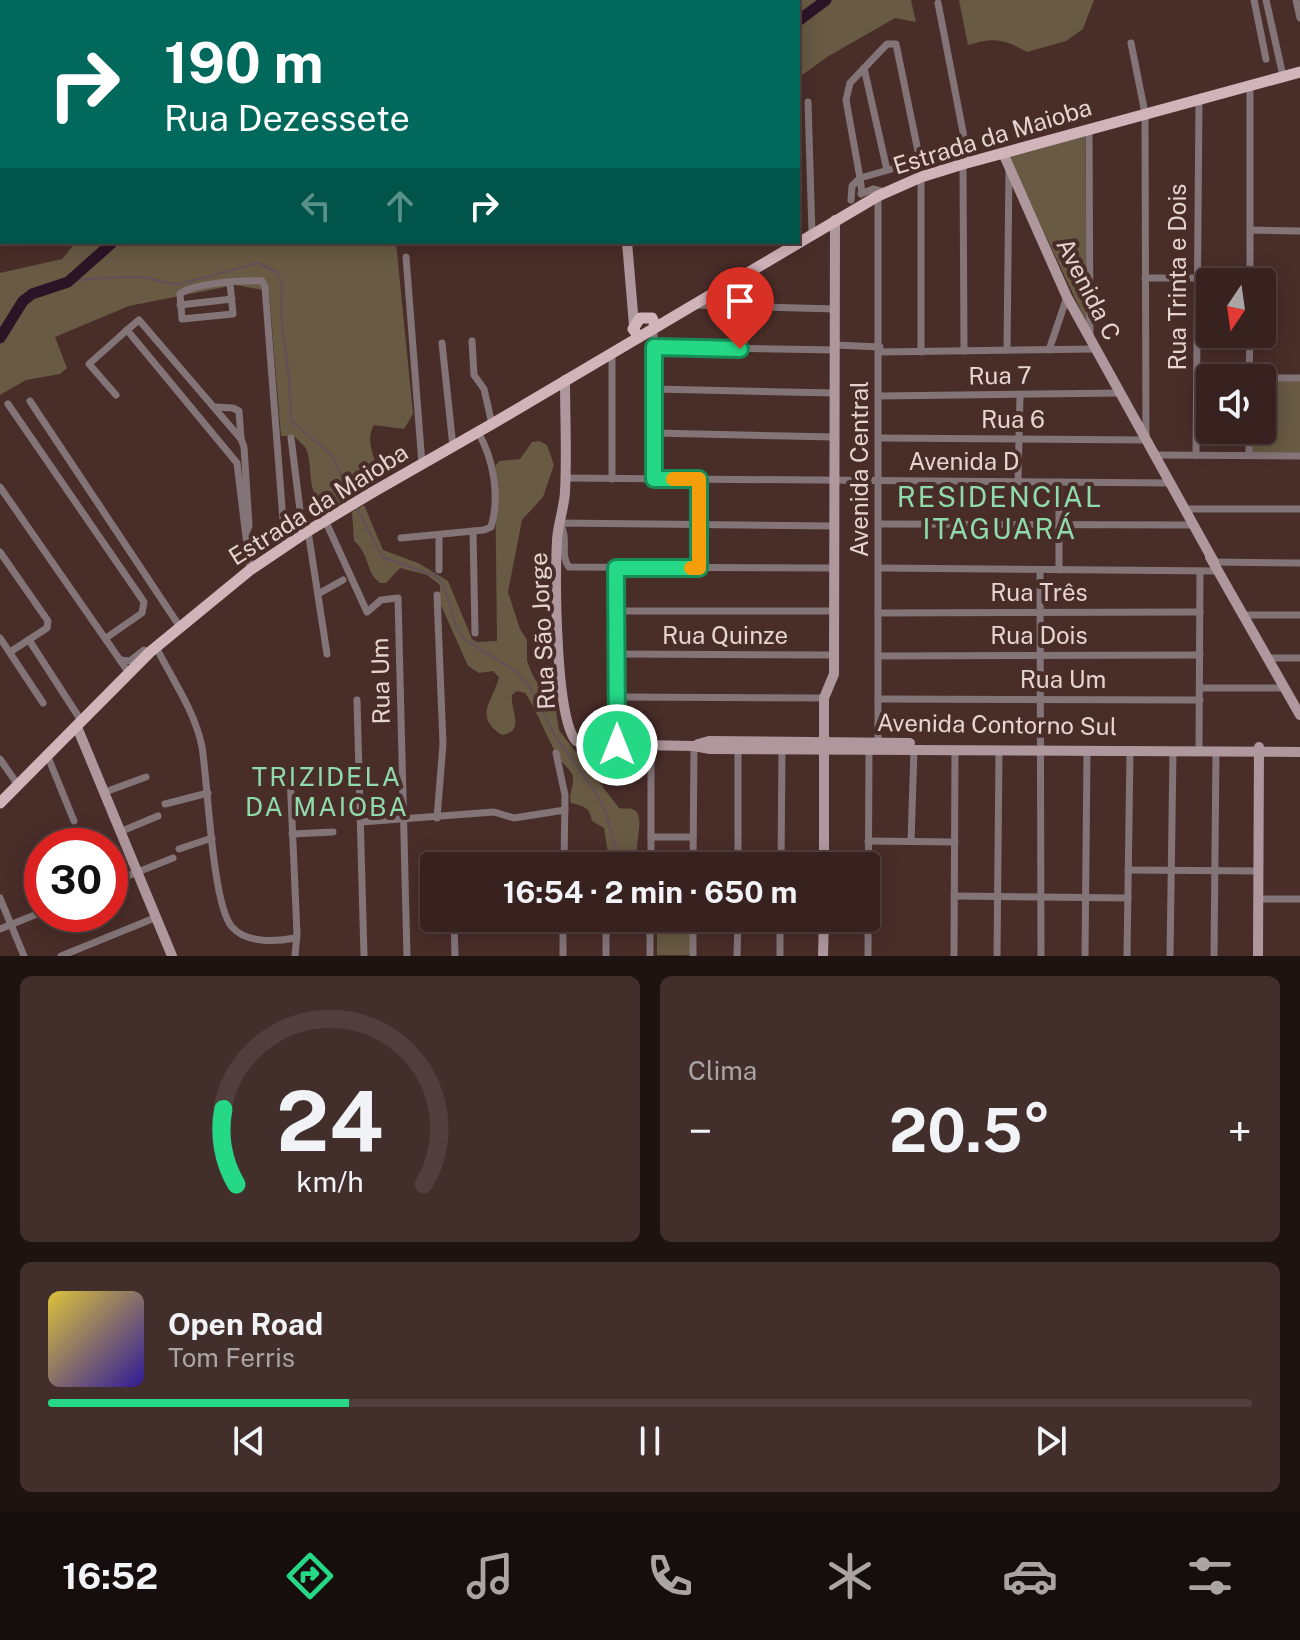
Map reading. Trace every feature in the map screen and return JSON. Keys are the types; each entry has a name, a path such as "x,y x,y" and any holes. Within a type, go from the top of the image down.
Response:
{"main road":[{"name":"Estrada da Maioba","path":"800,241 835,220 851,206 921,177 1300,72"},
{"name":"Estrada da Maioba","path":"0,803 153,650 250,570 325,520 616,350 636,330 676,315 795,244"}],"street":[{"path":"1254,0 1266,59"},
{"path":"1266,0 1283,76"},
{"path":"1296,0 1300,18"},
{"path":"938,3 966,164 964,351"},
{"path":"1131,43 1145,113 1146,440"},
{"path":"851,206 852,186 860,178 918,162 920,158 896,44 887,44 850,83 846,100 860,178 862,193"},
{"path":"864,68 887,170"},
{"path":"1250,85 1250,268"},
{"name":"Rua Trinta e Dois","path":"1197,268 1199,100"},
{"path":"808,102 812,234"},
{"path":"1089,130 1090,339"},
{"name":"Avenida C","path":"1003,153 1067,297 1152,455 1285,688 1296,701 1300,715"},
{"path":"1007,350 1009,168"},
{"path":"921,177 921,352"},
{"path":"1007,198 1018,186"},
{"path":"851,206 862,193 873,189 882,194"},
{"name":"Avenida Central","path":"868,852 878,699 882,194"},
{"name":"Avenida Central","path":"824,852 824,698 833,679 834,655 835,220"},
{"path":"1251,230 1300,231"},
{"path":"627,244 636,330"},
{"path":"406,257 422,464"},
{"path":"1145,278 1196,278"},
{"path":"230,283 233,314 182,319 180,294 184,290 230,283 262,281 265,287 284,533 282,548"},
{"path":"631,293 637,306 653,322 654,479"},
{"path":"1049,350 1067,297"},
{"path":"180,305 232,299"},
{"path":"693,305 835,309"},
{"path":"116,395 89,364 139,320 241,439"},
{"path":"127,330 241,462"},
{"path":"472,341 474,375 484,389 492,424"},
{"path":"442,343 453,447"},
{"path":"654,347 921,352 1096,349"},
{"name":"Rua Trinta e Dois","path":"1196,455 1197,348"},
{"path":"612,479 616,350"},
{"path":"1276,378 1300,378"},
{"name":"Rua São Jorge","path":"565,380 566,478 559,523 556,614 567,725 576,741 617,745"},
{"path":"184,398 196,387"},
{"path":"654,389 835,393"},
{"name":"Rua 7","path":"879,396 1121,393"},
{"path":"1018,481 1020,395"},
{"path":"30,401 180,627"},
{"path":"8,404 144,602 142,613 106,638"},
{"path":"214,407 239,411 250,570"},
{"path":"401,538 489,529 493,523 493,474 490,457 478,432"},
{"path":"654,433 835,437"},
{"path":"291,438 327,654"},
{"name":"Rua 6","path":"879,438 1146,440"},
{"path":"1249,444 1249,455"},
{"path":"1152,455 1300,456"},
{"name":"Avenida D","path":"566,478 1168,483"},
{"path":"699,479 699,568"},
{"path":"1059,482 1059,570"},
{"name":"Avenida C","path":"1168,483 1186,509 1192,525"},
{"path":"0,487 129,673"},
{"path":"1186,509 1300,509"},
{"name":"Rua Um","path":"325,520 367,612 381,600 398,598 407,956"},
{"path":"834,526 559,523 565,536 566,565 616,568 834,568"},
{"path":"879,524 1192,525"},
{"path":"473,531 475,633"},
{"path":"439,535 439,570"},
{"path":"0,552 48,621 47,628 10,652"},
{"path":"879,568 1200,571 1216,567 1300,563"},
{"path":"616,568 617,745"},
{"path":"1040,570 1041,956"},
{"path":"1199,746 1200,571"},
{"path":"318,594 343,580"},
{"path":"437,595 442,763 437,818"},
{"path":"616,611 834,611"},
{"name":"Rua Três","path":"878,613 1200,612"},
{"path":"1243,615 1300,615"},
{"path":"0,638 43,703"},
{"path":"29,640 79,724 121,828"},
{"path":"120,660 130,661 144,650 153,650 189,709 198,734 224,911 233,928 248,938 295,938"},
{"name":"Rua Quinze","path":"617,654 834,655"},
{"name":"Rua Dois","path":"878,656 1200,655"},
{"path":"1268,658 1300,658"},
{"path":"1200,688 1285,688"},
{"path":"617,697 824,698"},
{"name":"Rua Um","path":"878,699 1200,700"},
{"path":"357,700 364,956"},
{"name":"Avenida Contorno Sul","path":"694,746 709,741 825,746 1199,746 1262,750"},
{"name":"Avenida Contorno Sul","path":"617,745 738,749 825,746"},
{"path":"651,745 651,852"},
{"path":"693,852 694,746"},
{"name":"Avenida Contorno Sul","path":"874,746 955,751 1040,748 1130,752 1300,750"},
{"path":"738,749 738,852"},
{"path":"781,852 782,749"},
{"path":"911,841 914,750"},
{"path":"1261,956 1259,871 1262,750"},
{"path":"1261,956 1264,899 1262,750"},
{"path":"954,956 955,751"},
{"path":"997,956 999,751"},
{"path":"1085,956 1087,751"},
{"path":"1127,956 1130,752"},
{"path":"1170,956 1173,752"},
{"path":"1214,956 1216,752"},
{"path":"556,753 565,795 564,852"},
{"path":"48,757 74,821"},
{"path":"0,759 18,785"},
{"path":"290,775 295,956"},
{"path":"105,792 146,777"},
{"path":"165,804 208,793"},
{"path":"361,822 494,812 514,818 565,810"},
{"path":"128,828 158,816"},
{"path":"292,834 333,832"},
{"path":"651,837 693,837"},
{"path":"179,849 212,838"},
{"path":"868,841 955,842"},
{"path":"128,846 172,956"},
{"path":"128,875 173,858"},
{"path":"1128,870 1259,871"},
{"path":"954,896 1128,898"},
{"path":"0,898 24,956"},
{"path":"1264,899 1300,899"},
{"path":"61,956 157,917"},
{"path":"0,929 24,919"},
{"path":"454,932 455,956"},
{"path":"563,932 563,956"},
{"path":"606,932 606,956"},
{"path":"650,932 650,956"},
{"path":"693,932 693,956"},
{"path":"737,956 738,932"},
{"path":"780,932 780,956"},
{"path":"823,956 824,932"},
{"name":"Avenida Central","path":"868,932 868,956"}],"shaded area":[{"path":"800,0 911,0 916,22 895,18 827,57 800,77"},
{"path":"959,0 1094,0 1083,29 1066,41 1027,52 999,41 968,45"},
{"path":"1085,136 1087,324 1008,155"},
{"path":"74,244 396,244 413,414 404,429 374,425 371,431 374,458 382,478 334,506 318,499 314,493 306,449 294,436 281,436 269,291 235,285 129,306 55,337 67,368 60,374 26,380 0,395 0,273 62,259"},
{"path":"1276,378 1300,378 1300,456 1249,455 1249,444 1276,444"},
{"path":"532,442 547,445 554,465 543,497 522,520 508,592 520,629 527,640 527,661 556,711 559,730 619,808 637,812 637,852 608,852 604,828 592,821 585,808 571,803 572,774 558,757 525,693 517,691 512,695 513,729 502,735 493,728 488,721 487,708 499,677 493,671 479,673 468,666 440,603 440,585 427,575 400,568 386,583 380,583 354,541 352,512 364,505 383,550 418,563 448,581 472,639 477,642 497,641 495,467 499,461 520,459"},
{"path":"657,932 692,932 692,955 657,955"}],"waterway":[{"path":"800,20 826,0"},
{"path":"0,338 23,301 32,294 68,282 111,244"},
{"path":"68,282 131,277 180,284 258,263 278,273 282,285 281,315 291,421 332,455 352,499"},
{"path":"357,508 382,557 436,576 444,586 457,629 464,639 517,672 529,686 555,736 605,811 617,852"}],"slow traffic":[{"path":"673,479 699,479 699,568 691,568"}],"district":[{"name":"RESIDENCIAL ITAGUARÁ","path":"1000,512"},
{"name":"TRIZIDELA DA MAIOBA","path":"327,791"}],"route":[{"path":"617,745 616,568 699,568 699,479 654,479 654,347 740,349"}]}
